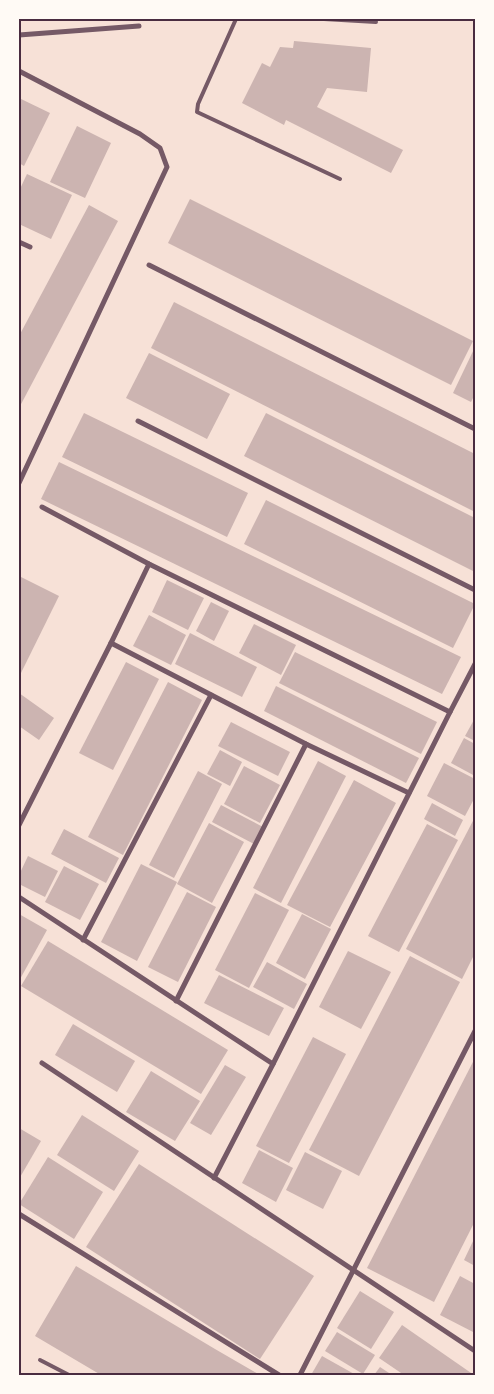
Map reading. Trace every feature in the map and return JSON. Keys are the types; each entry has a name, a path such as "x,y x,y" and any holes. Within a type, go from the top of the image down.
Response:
{"street":[{"path":"19,35 139,26"},
{"path":"19,71 140,134 160,148 168,167 19,483"},
{"path":"19,242 30,247"},
{"path":"149,265 475,429"},
{"path":"138,421 475,590"},
{"path":"42,507 149,564 450,712"},
{"path":"19,825 149,564"},
{"path":"111,643 306,744 409,793"},
{"path":"214,1178 274,1064 475,664"},
{"path":"83,940 211,695"},
{"path":"176,1001 306,744"},
{"path":"19,897 274,1064"},
{"path":"300,1375 475,1031"},
{"path":"42,1063 475,1352"},
{"path":"19,1214 279,1375"}],"lane":[{"path":"236,19 198,104 197,112 340,179"},
{"path":"324,19 376,22"},
{"path":"40,1360 69,1375"}],"building":[{"path":"294,41 371,48 367,92 327,88 317,107 403,150 391,173 286,120 284,125 242,103 262,63 270,67 280,47 293,48"},
{"path":"19,98 50,113 24,166 19,163"},
{"path":"77,126 111,143 85,198 50,182"},
{"path":"27,174 72,195 51,239 19,224 19,191"},
{"path":"190,199 473,341 451,385 168,243"},
{"path":"89,205 118,221 19,408 19,336"},
{"path":"174,302 475,454 475,512 151,348"},
{"path":"475,347 475,394 471,402 453,393"},
{"path":"149,353 230,394 207,439 126,398"},
{"path":"84,413 248,493 227,537 62,457"},
{"path":"266,413 475,518 475,572 244,456"},
{"path":"59,462 461,657 442,694 41,499"},
{"path":"266,500 475,604 453,648 244,544"},
{"path":"19,576 59,596 19,677"},
{"path":"167,580 204,598 188,630 152,612"},
{"path":"211,602 229,611 214,641 196,631"},
{"path":"149,615 186,635 171,665 133,646"},
{"path":"254,624 296,645 281,675 239,653"},
{"path":"190,633 257,667 242,697 175,664"},
{"path":"295,652 437,722 421,754 279,683"},
{"path":"126,662 159,679 113,770 79,753"},
{"path":"168,682 202,700 123,855 88,837"},
{"path":"276,686 419,758 406,783 264,711"},
{"path":"19,693 54,718 39,740 19,726"},
{"path":"475,718 475,741 465,736"},
{"path":"231,722 290,752 278,776 218,746"},
{"path":"464,738 475,744 475,776 451,763"},
{"path":"220,750 242,762 230,786 207,774"},
{"path":"318,761 346,776 281,903 253,888"},
{"path":"444,763 475,779 475,797 465,816 427,796"},
{"path":"244,766 280,785 260,823 224,804"},
{"path":"198,771 222,784 174,878 149,865"},
{"path":"354,780 396,803 330,927 287,905"},
{"path":"432,803 463,820 455,836 424,819"},
{"path":"221,805 263,827 254,844 212,822"},
{"path":"475,817 475,953 462,979 406,949"},
{"path":"209,823 244,842 212,903 177,884"},
{"path":"427,824 458,840 399,952 368,936"},
{"path":"64,829 119,858 106,883 51,854"},
{"path":"28,856 58,871 45,897 19,884 19,875"},
{"path":"141,864 177,882 137,961 101,942"},
{"path":"64,866 99,884 80,920 45,902"},
{"path":"187,892 216,907 178,982 148,967"},
{"path":"255,893 289,910 249,988 215,970"},
{"path":"19,914 47,930 19,981"},
{"path":"302,914 331,929 305,979 276,963"},
{"path":"48,941 228,1050 201,1094 21,986"},
{"path":"348,951 391,972 361,1029 319,1007"},
{"path":"410,956 460,982 359,1176 309,1150"},
{"path":"267,962 307,984 294,1009 253,987"},
{"path":"219,975 284,1008 269,1036 204,1003"},
{"path":"73,1024 135,1061 117,1092 55,1055"},
{"path":"313,1037 346,1054 289,1163 256,1146"},
{"path":"475,1058 475,1221 434,1302 367,1268"},
{"path":"225,1065 246,1077 211,1135 190,1123"},
{"path":"151,1071 200,1101 175,1141 126,1112"},
{"path":"82,1115 139,1151 114,1191 57,1155"},
{"path":"19,1128 41,1141 19,1179"},
{"path":"259,1150 293,1168 276,1202 242,1183"},
{"path":"305,1152 342,1171 323,1209 286,1190"},
{"path":"48,1157 103,1192 74,1239 19,1204"},
{"path":"139,1164 314,1276 260,1359 86,1247"},
{"path":"475,1237 475,1266 464,1260"},
{"path":"76,1266 260,1375 101,1375 35,1336"},
{"path":"460,1276 475,1284 475,1333 440,1315"},
{"path":"360,1291 394,1312 371,1349 337,1328"},
{"path":"402,1325 474,1375 404,1375 379,1358"},
{"path":"337,1332 375,1355 363,1374 325,1351"},
{"path":"322,1356 356,1375 311,1375"},
{"path":"380,1367 392,1375 374,1375"}]}
